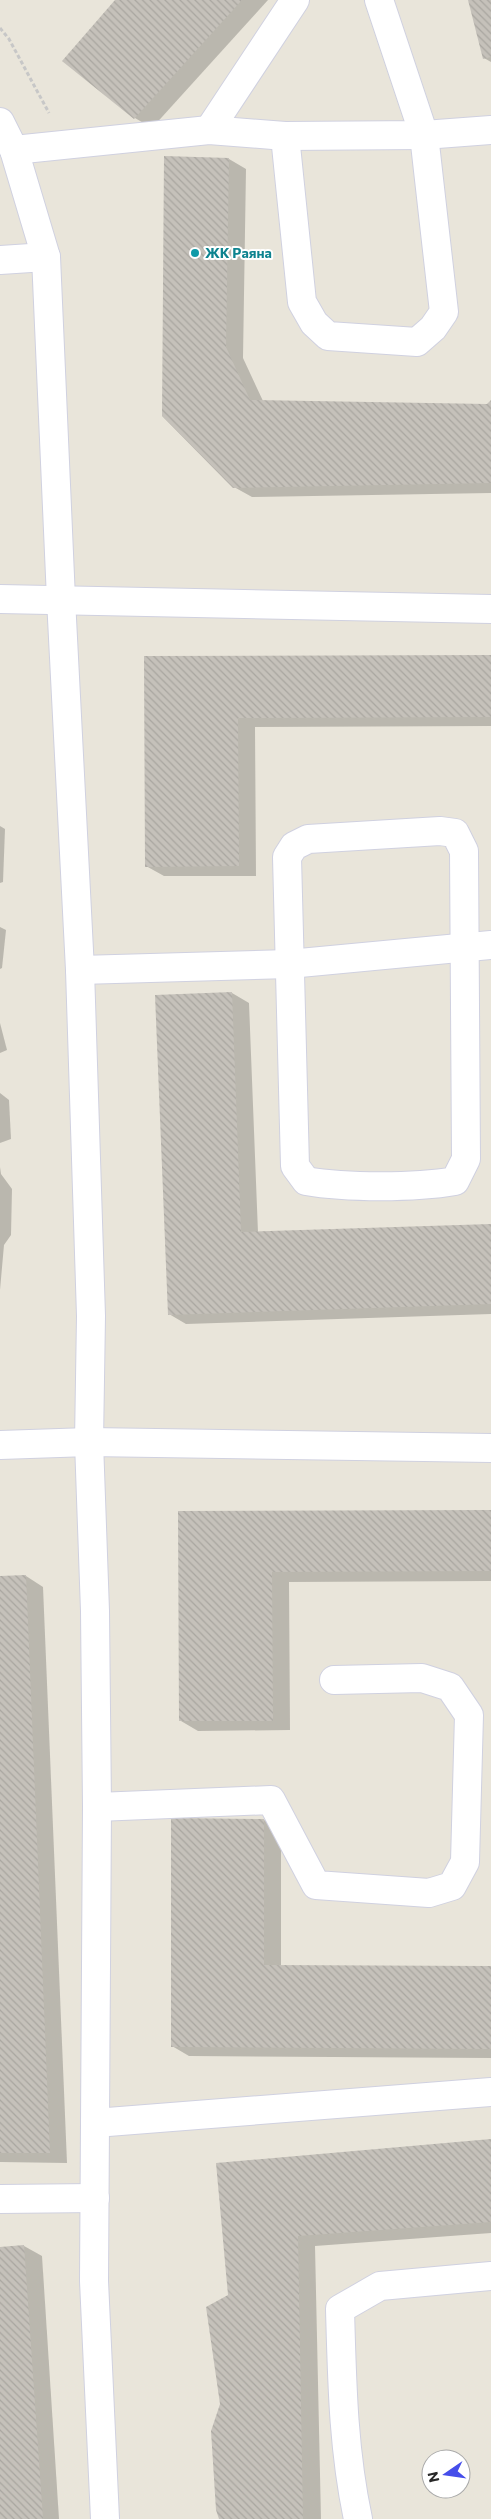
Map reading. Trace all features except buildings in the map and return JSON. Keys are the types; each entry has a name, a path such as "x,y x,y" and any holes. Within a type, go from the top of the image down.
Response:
{"street":[{"path":"209,130 295,0"},
{"path":"285,136 302,302 314,323 328,336 417,342 433,328 444,312 424,135 379,0"},
{"path":"0,122 14,150 46,257 80,970 91,1316 89,1442 95,1610 97,1807 94,2281 105,2519"},
{"path":"14,150 209,130 285,136 424,135 491,130"},
{"path":"0,260 46,257"},
{"path":"0,599 491,609"},
{"path":"440,831 455,833 464,851 466,1159 455,1180 432,1185 326,1184 306,1181 295,1166 289,964 287,857 294,846 308,839 440,831"},
{"path":"80,970 289,964 491,945"},
{"path":"0,1444 89,1442 491,1448"},
{"path":"97,1807 271,1800 316,1884 429,1893 452,1886 465,1862 469,1715 450,1687 422,1678 334,1680"},
{"path":"95,2123 491,2092"},
{"path":"0,2199 95,2198"},
{"path":"358,2519 350,2479 342,2409 340,2309 380,2286 491,2276"}],"path":[{"path":"0,28 9,38 66,144"}],"place":[{"name":"ЖК Раяна","path":"195,253"}]}
